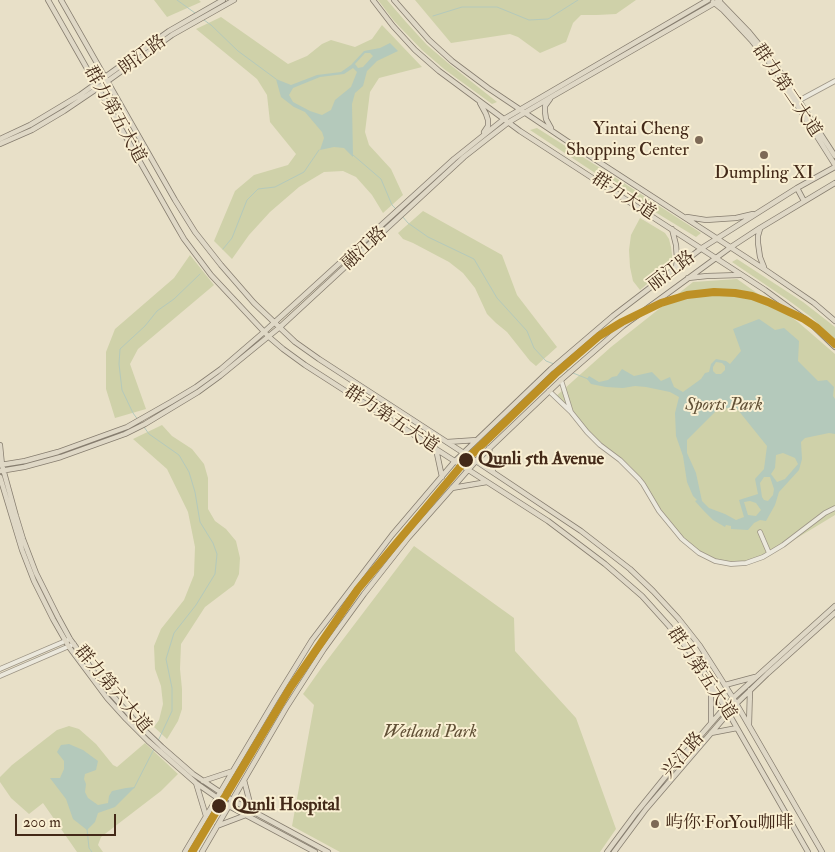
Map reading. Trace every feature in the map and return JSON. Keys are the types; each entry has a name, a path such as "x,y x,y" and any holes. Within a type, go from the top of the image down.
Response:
{"main road":[{"name":"群力第五大道","path":"48,0 177,227 211,275 269,337 305,365 548,521 606,564 642,596 690,652 725,707 808,852"},
{"name":"群力第五大道","path":"61,0 195,232 220,265 254,304 295,342 319,360 476,460 581,531 630,569 653,591 700,646 733,698 822,852"},
{"name":"朗江路","path":"106,79 188,26 223,0"},
{"name":"朗江路","path":"0,144 38,126 97,86 158,39 183,23 234,0"},
{"name":"群力大道","path":"373,0 415,50 520,132 742,275 809,322 835,347"},
{"name":"群力大道","path":"394,0 429,40 452,61 488,88 764,268 814,303 835,321"},
{"name":"融江路","path":"2,468 24,467 61,457 130,432 198,392 269,337 405,208 470,152 509,122 715,1"},
{"name":"融江路","path":"405,208 454,159 504,118 715,1"},
{"name":"群力第二大道","path":"715,1 773,67 835,156"},
{"name":"朗江路","path":"0,139 20,130 97,86"},
{"path":"553,96 545,106 544,112 553,132"},
{"path":"476,98 484,109 488,120 488,126 480,137"},
{"name":"群力第二大道","path":"798,102 835,166"},
{"name":"丽江路","path":"185,852 312,640 392,535 455,461 551,369 613,316 702,248 835,166"},
{"name":"丽江路","path":"202,852 286,708 324,649 408,538 476,460 560,380 623,326 715,257 835,183"},
{"path":"797,188 804,201"},
{"path":"683,216 706,220 736,218 757,214"},
{"name":"融江路","path":"2,468 58,452 127,427 171,402 221,369 392,220"},
{"path":"760,228 758,243 761,262 764,268"},
{"path":"672,229 676,245 676,268"},
{"path":"687,278 727,274 742,275"},
{"path":"447,442 477,440"},
{"name":"群力第六大道","path":"0,446 2,468 31,561 67,640"},
{"path":"489,448 493,472"},
{"path":"436,449 442,477"},
{"name":"群力第六大道","path":"0,477 24,557 48,611 107,698 126,720 196,783 232,800 328,852"},
{"path":"452,488 486,482"},
{"name":"兴江路","path":"606,852 658,786 733,698 835,606"},
{"name":"兴江路","path":"614,852 646,809 736,704 835,613"},
{"path":"725,685 756,676"},
{"path":"711,685 711,724"},
{"path":"749,726 750,690"},
{"path":"711,733 737,728"},
{"name":"群力第六大道","path":"160,749 203,781 229,806 315,852"},
{"path":"203,781 233,771"},
{"path":"244,780 252,812"},
{"path":"196,783 206,816"},
{"path":"218,826 246,815"}],"street":[{"path":"798,102 835,80"},
{"path":"560,380 571,412"},
{"path":"548,391 571,412 600,445 620,460 644,484 659,511 682,539 699,553 714,561 731,564 746,563 763,557 835,508"},
{"path":"760,532 769,553"},
{"path":"0,669 67,640"},
{"path":"0,676 71,646"}],"green space":[{"path":"154,0 199,0 201,2 167,17"},
{"path":"378,0 387,0 427,45 497,102 492,104 444,69 422,50 394,21"},
{"path":"415,0 636,0 616,14 581,15 573,23 566,42 540,53 518,37 510,34 451,43"},
{"path":"221,17 288,64 307,56 322,44 331,40 355,47 372,39 382,25 422,67 379,78 370,92 365,132 369,145 391,169 403,195 383,213 372,195 356,177 343,171 324,172 299,187 270,212 249,235 232,259 214,241 235,191 254,175 288,165 296,154 270,122 267,95 257,79 196,29"},
{"path":"537,128 701,233 696,237 642,204 530,130"},
{"path":"423,211 502,255 517,295 557,347 536,366 507,332 487,314 475,288 463,273 449,262 403,239 398,233"},
{"path":"640,218 665,233 669,239 673,262 640,290 633,281 629,250 631,235"},
{"path":"190,255 214,285 138,349 130,364 146,409 115,418 106,389 106,352 115,329 174,278"},
{"path":"737,259 803,302 835,327 835,339 811,317 732,262"},
{"name":"Sports Park","path":"737,279 798,322 835,354 835,515 764,558 746,565 718,563 699,555 657,509 644,482 630,466 598,441 554,398 611,347 693,282"},
{"path":"162,425 172,436 192,449 204,464 208,478 208,509 215,521 226,529 236,541 240,558 239,574 234,585 205,607 181,644 182,709 178,721 167,739 154,727 159,720 163,704 161,686 155,669 154,646 161,629 184,600 194,575 195,547 188,512 167,469 133,439"},
{"name":"Wetland Park","path":"414,546 514,618 515,651 576,718 616,829 600,852 340,852 292,826 314,705 303,694"},
{"path":"69,726 79,729 117,767 145,743 178,774 161,791 101,837 98,845 103,852 77,852 43,803 29,814 11,798 0,782 0,777 12,765 57,730"}],"shaded area":[{"path":"390,43 398,51 377,61 367,71 363,86 355,93 352,104 353,157 344,148 334,147 320,150 324,138 322,132 305,112 294,107 281,97 276,79 291,85 317,75 341,72 351,65 364,51 380,48","holes":["365,53 370,53 373,56 363,67 358,68 355,64","353,68 357,72 351,87 335,100 331,110 322,115 293,102 289,95 293,88 320,77 344,74"]},
{"path":"759,319 775,330 784,328 799,341 798,361 818,381 827,380 834,387 833,396 835,399 835,434 829,433 805,438 801,442 802,459 799,470 779,492 775,505 766,521 760,520 754,523 748,530 731,529 731,526 726,525 725,527 713,520 695,501 697,500 693,496 687,482 683,456 676,436 675,413 679,397 670,392 646,387 606,387 591,384 587,379 589,376 599,382 608,380 617,376 622,369 634,376 652,372 661,381 670,377 674,387 683,392 701,379 705,373 709,372 711,364 716,359 730,364 741,351 733,329","holes":["716,362 722,363 725,366 725,370 721,374 716,374 713,371","727,408 738,410 767,446 764,469 755,479 758,494 739,500 744,517 736,520 709,508 702,501 696,473 687,453 687,440 715,412","783,453 795,458 798,464 785,479 777,482 771,474 775,468 776,455","764,477 770,477 774,489 773,495 768,501 762,497 760,483","744,502 756,503 761,510 756,516 748,515"]},
{"path":"69,744 83,750 98,761 96,770 85,774 84,779 86,784 85,792 88,798 98,805 108,803 112,791 135,787 115,807 98,813 95,822 87,830 73,819 66,799 50,778 60,778 64,769 64,761 57,752 61,745"}],"waterway":[{"path":"177,0 195,13"},
{"path":"433,16 462,7 497,7 529,20 548,19 578,0"},
{"path":"204,20 238,51 276,79"},
{"path":"223,249 232,238 247,200 258,189 275,187 304,172 319,150"},
{"path":"353,155 381,179 392,205 396,209"},
{"path":"402,216 408,223 428,237 474,259 497,298 527,331 534,348 546,361 554,364"},
{"path":"141,424 133,413 122,390 119,364 120,349 145,326 157,311 174,299 200,274"},
{"path":"557,366 570,371"},
{"path":"573,373 588,379"},
{"path":"144,427 149,434 179,455 189,472 195,492 200,522 213,543 217,554 215,574 196,605 174,633 166,659 172,688 172,711 158,741"},
{"path":"134,788 154,749"},
{"path":"87,829 89,848 92,852"}],"transit line":[{"path":"192,852 290,688 358,589 466,460 555,374 599,336 622,322 661,303 687,295 714,292 752,296 768,302 804,319 835,344"}],"place":[{"name":"Yintai Cheng Shopping Center","path":"699,140"},
{"name":"Dumpling XI","path":"764,155"},
{"name":"Qunli 5th Avenue","path":"466,460"},
{"name":"Qunli Hospital","path":"219,806"},
{"name":"屿你·ForYou咖啡","path":"655,824"}]}
